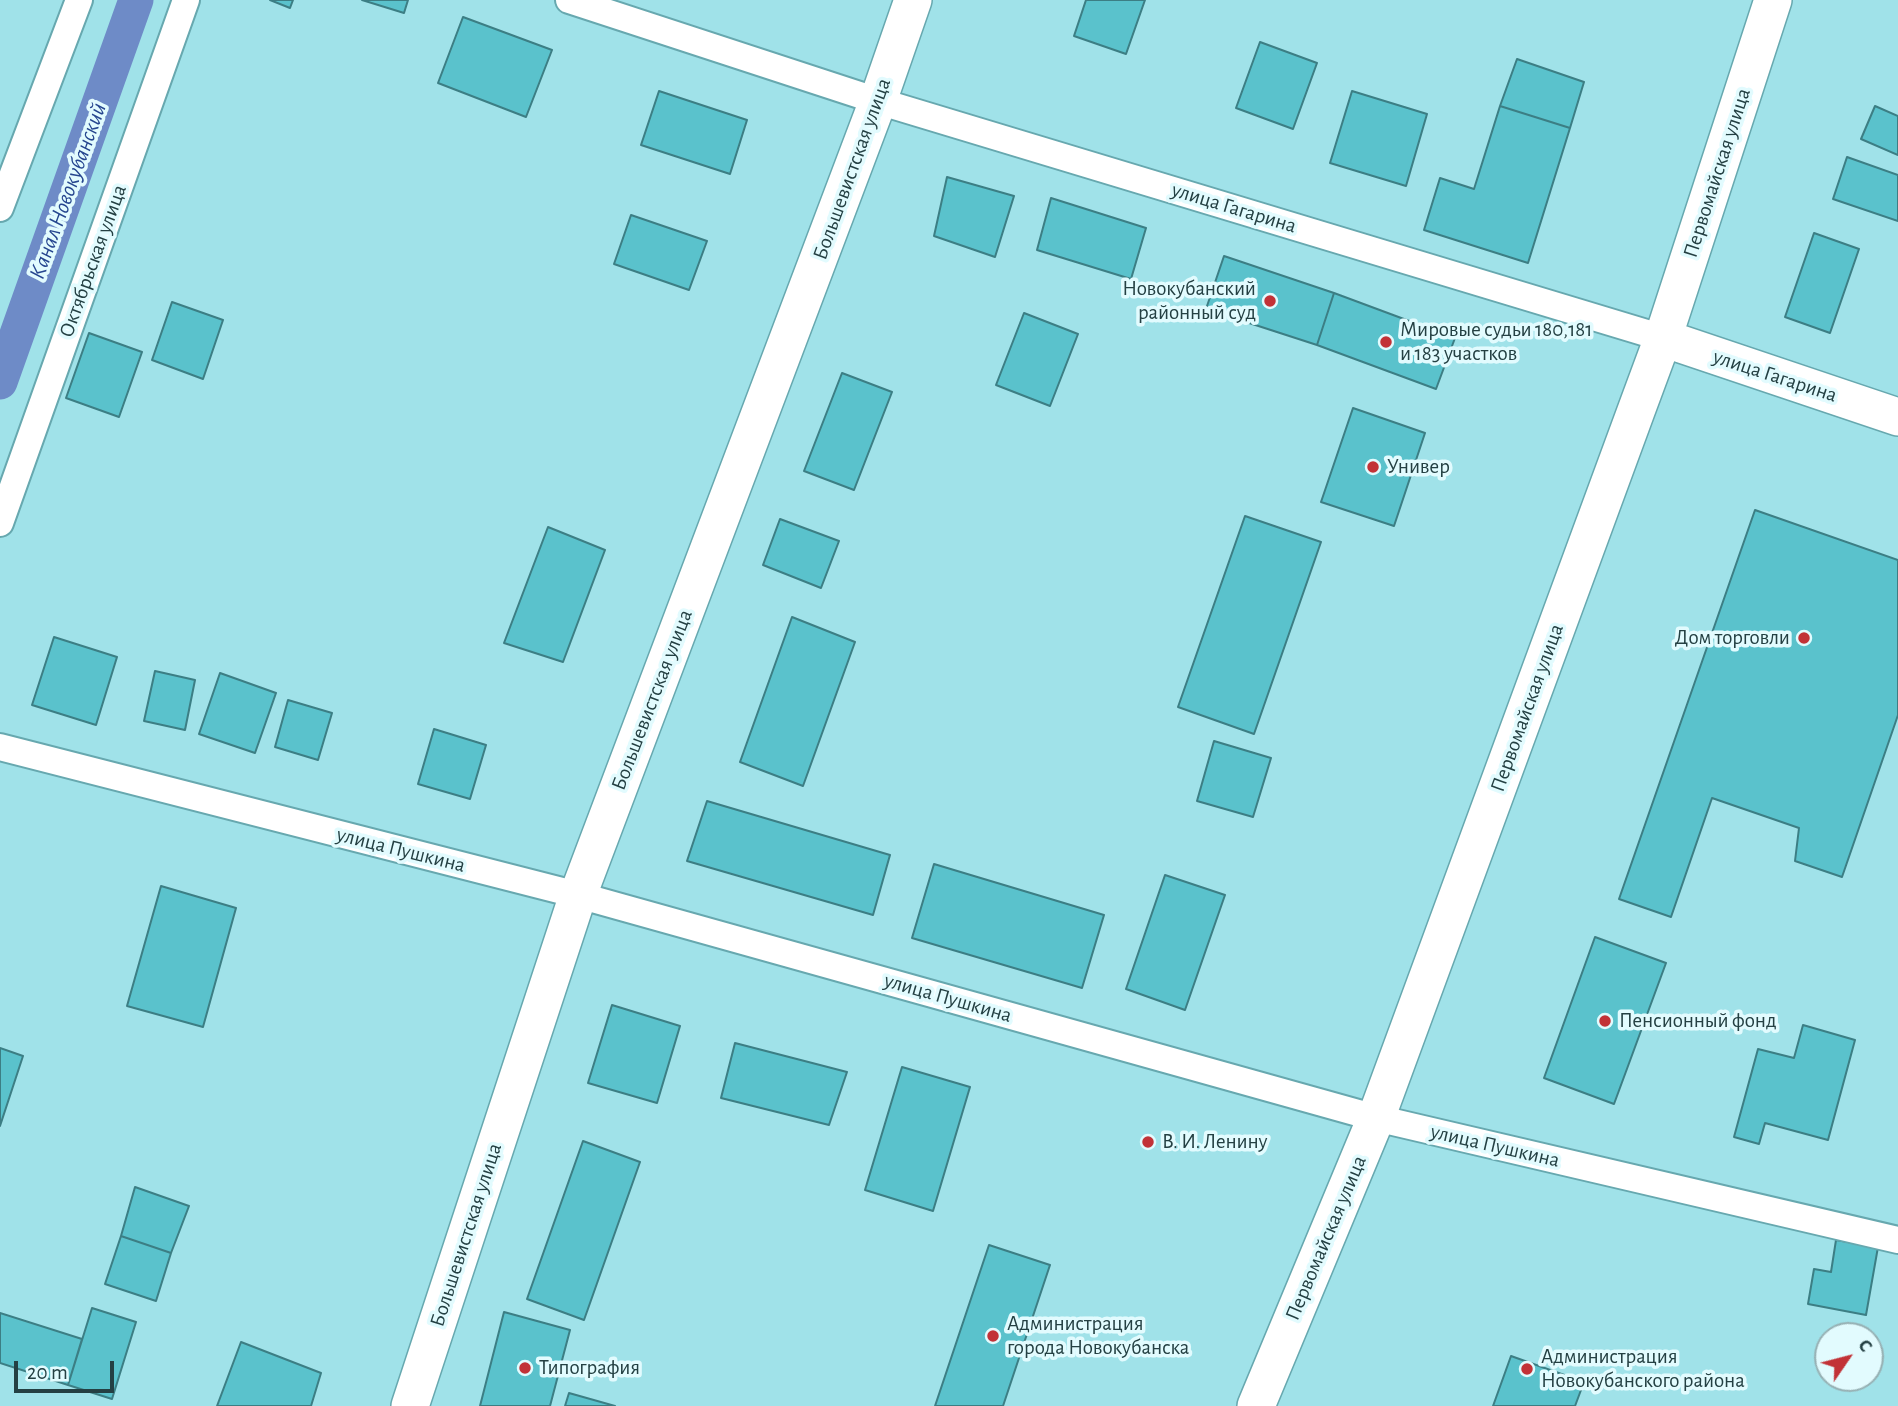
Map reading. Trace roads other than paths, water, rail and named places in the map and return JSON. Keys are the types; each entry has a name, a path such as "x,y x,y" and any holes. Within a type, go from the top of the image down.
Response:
{"street":[{"path":"0,208 79,0"},
{"name":"Октябрьская улица","path":"0,523 186,0"},
{"name":"улица Гагарина","path":"569,0 878,101 1663,338 1898,416"},
{"name":"Большевистская улица","path":"410,1406 579,895 878,101 913,0"},
{"name":"Первомайская улица","path":"1256,1406 1376,1118 1663,338 1773,0"},
{"name":"улица Пушкина","path":"0,747 579,895 1376,1118 1898,1240"}],"waterway":[{"name":"Канал Новокубанский","path":"0,382 136,0"}],"place":[{"name":"Новокубанский районный суд","path":"1270,301"},
{"name":"Мировые судьи 180,181 и 183 участков","path":"1386,342"},
{"name":"Универ","path":"1373,467"},
{"name":"Дом торговли","path":"1804,638"},
{"name":"Пенсионный фонд","path":"1605,1021"},
{"name":"В. И. Ленину","path":"1148,1142"},
{"name":"Администрация города Новокубанска","path":"993,1336"},
{"name":"Типография","path":"525,1368"},
{"name":"Администрация Новокубанского района","path":"1527,1369"}]}
